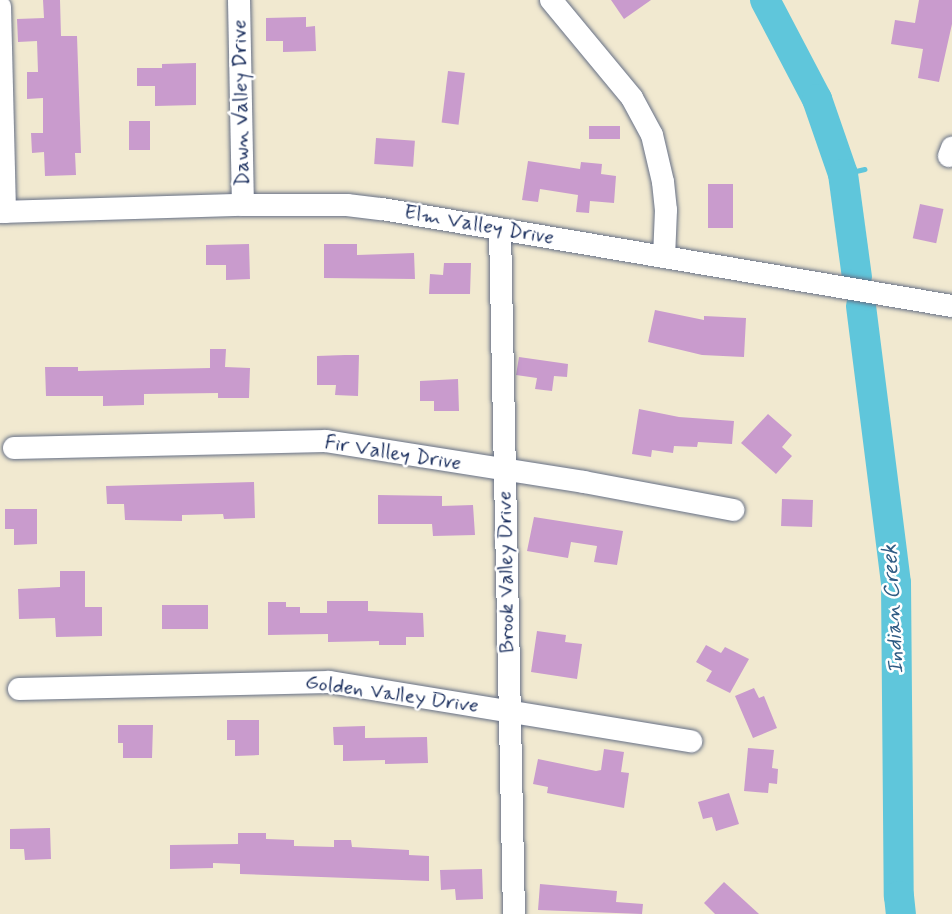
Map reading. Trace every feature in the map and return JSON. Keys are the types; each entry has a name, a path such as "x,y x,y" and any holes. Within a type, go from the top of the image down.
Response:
{"street":[{"name":"Dawn Valley Drive","path":"239,0 243,205"},
{"path":"551,0 632,98 652,135 663,182 666,210 663,257"},
{"path":"0,7 2,212"},
{"name":"Elm Valley Drive","path":"2,212 243,205 347,205 382,208 952,306"},
{"name":"Brook Valley Drive","path":"500,230 503,470 514,914"},
{"name":"Fir Valley Drive","path":"14,448 326,441 584,482 733,510"},
{"name":"Golden Valley Drive","path":"19,689 329,682 691,741"}],"building":[{"path":"43,0 60,0 61,36 77,36 81,153 75,153 76,175 45,176 44,152 32,153 31,133 43,133 43,98 27,99 27,72 38,72 37,41 18,42 17,19 44,18"},
{"path":"611,0 651,0 624,19"},
{"path":"919,0 952,0 952,24 939,82 918,78 923,49 891,44 895,20 915,23"},
{"path":"306,17 306,27 315,26 316,51 283,52 283,41 266,41 266,18"},
{"path":"196,63 196,105 155,106 155,86 137,86 137,68 162,68 162,64"},
{"path":"448,71 465,73 459,125 442,123"},
{"path":"129,121 150,121 150,150 129,150"},
{"path":"589,126 620,126 620,139 589,139"},
{"path":"376,138 415,141 413,167 374,164"},
{"path":"528,161 580,169 581,162 602,164 601,174 616,176 614,203 590,201 589,213 576,212 578,195 540,189 538,202 522,200"},
{"path":"708,184 733,184 733,228 708,228"},
{"path":"920,204 943,209 936,243 913,238"},
{"path":"249,244 250,279 226,280 226,265 206,265 206,245"},
{"path":"324,244 357,244 357,255 414,253 415,279 324,278"},
{"path":"444,263 471,263 470,294 429,294 430,274 443,275"},
{"path":"655,310 704,320 704,316 746,318 744,357 702,355 648,342"},
{"path":"210,349 226,349 225,367 250,368 249,398 218,398 218,393 144,394 144,405 103,406 103,396 46,396 45,367 78,367 78,371 210,368"},
{"path":"359,355 358,396 335,395 336,385 317,385 317,356"},
{"path":"519,357 568,364 567,377 554,376 552,391 535,389 537,378 516,375"},
{"path":"458,379 459,411 434,411 434,401 420,401 420,381"},
{"path":"639,409 679,417 734,421 732,444 698,442 697,447 674,446 673,453 652,450 651,457 632,454"},
{"path":"768,414 792,435 782,447 792,456 776,474 741,443"},
{"path":"254,482 255,518 224,519 223,514 182,515 182,521 125,520 124,504 107,504 106,486"},
{"path":"378,495 442,496 442,506 473,505 475,535 433,536 432,524 378,524"},
{"path":"782,499 813,500 812,527 781,526"},
{"path":"5,509 37,509 37,544 14,545 14,529 5,529"},
{"path":"534,517 623,531 617,565 594,562 597,546 571,542 568,558 527,551"},
{"path":"60,571 85,571 85,607 102,607 102,636 56,637 55,618 19,619 18,589 60,587"},
{"path":"327,601 368,601 368,611 423,613 424,637 406,637 406,645 379,645 379,641 328,642 328,634 268,635 268,602 286,602 286,607 300,607 300,613 327,613"},
{"path":"162,605 208,605 208,629 162,629"},
{"path":"537,631 566,635 565,642 582,644 577,679 531,672"},
{"path":"706,645 721,653 725,647 749,659 730,693 706,681 712,671 696,662"},
{"path":"754,688 759,698 764,696 777,728 753,738 735,696"},
{"path":"227,720 259,720 259,755 235,756 235,740 227,740"},
{"path":"118,725 153,725 152,758 123,758 123,743 118,743"},
{"path":"365,726 365,738 427,737 428,763 385,764 385,760 343,761 343,745 334,745 333,727"},
{"path":"748,748 774,750 772,768 778,769 777,784 769,783 768,793 744,791"},
{"path":"604,749 624,752 621,772 629,773 624,808 547,793 548,787 533,784 538,759 596,771 601,770"},
{"path":"729,793 739,824 716,831 712,817 703,819 698,802"},
{"path":"50,828 51,859 25,860 24,849 10,849 10,829"},
{"path":"238,833 266,833 266,839 294,840 294,846 334,847 334,840 351,840 352,847 409,850 409,855 429,856 429,881 240,874 240,864 213,863 213,868 170,869 170,845 238,844"},
{"path":"482,869 483,899 456,900 455,889 441,890 440,870"},
{"path":"724,882 759,914 715,914 704,903"},
{"path":"540,884 617,891 616,902 643,904 642,914 538,910"}],"waterway":[{"name":"Indian Creek","path":"765,0 817,99 843,174 857,277"},
{"path":"843,174 864,169"},
{"name":"Indian Creek","path":"861,306 896,583 901,914"}]}
